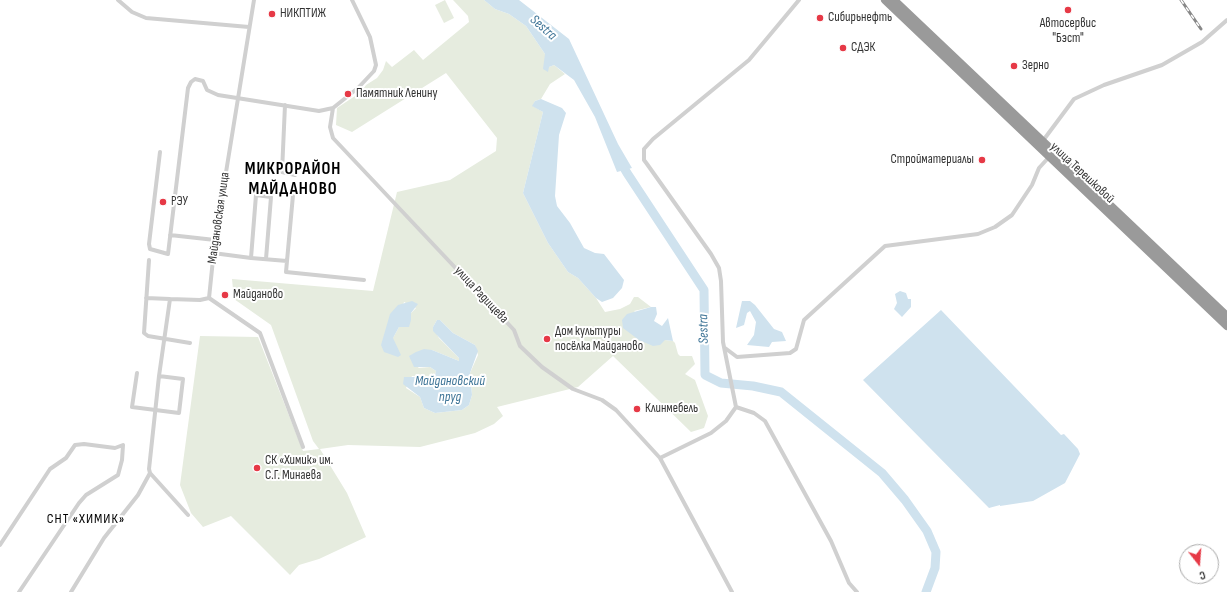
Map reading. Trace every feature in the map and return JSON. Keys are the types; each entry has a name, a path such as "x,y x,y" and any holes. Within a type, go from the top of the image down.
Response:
{"highway":[{"name":"улица Терешковой","path":"885,0 1227,316"},
{"name":"улица Терешковой","path":"894,0 963,65 1040,144"},
{"name":"улица Терешковой","path":"1051,154 1227,326"}],"street":[{"path":"118,0 132,12 146,18 249,27"},
{"name":"Майдановская улица","path":"209,298 213,253 237,97 254,0"},
{"path":"160,152 149,244 150,250 168,254 188,88 195,79 202,81 207,90 218,95 319,111 333,108 358,88 374,71 376,65 370,37 352,0"},
{"path":"660,458 711,433 726,421 736,407 725,350 719,268 711,254 644,160 644,149 653,138 749,60 799,0"},
{"path":"1040,144 1074,99 1104,85 1162,65 1202,42 1227,20"},
{"path":"285,105 282,172 295,175"},
{"name":"улица Радищева","path":"333,108 330,126 333,138 514,330 520,346 542,367 573,390 602,400 616,410 660,458 732,592"},
{"path":"725,350 738,357 790,353 796,349 804,320 885,246 978,234 995,227 1012,215 1032,185 1039,168 1051,154"},
{"path":"251,258 256,195 271,197 266,259"},
{"path":"293,195 286,272 364,280"},
{"path":"170,235 215,240"},
{"path":"213,253 287,261"},
{"path":"149,260 144,333 148,336 190,343"},
{"path":"146,298 200,300 209,298 260,333 303,447"},
{"path":"170,299 159,376 149,469 150,473 188,515"},
{"path":"136,373 132,407 179,413 183,379 159,376"},
{"path":"736,407 754,413 765,421 831,541 849,583 857,592"},
{"path":"0,545 50,469 66,458 75,445 84,444 115,448 123,445 122,460 118,475 86,495 75,507 18,592"},
{"path":"71,592 104,538 138,495 150,473"}],"shaded area":[{"path":"445,0 454,18 444,23 435,5"},
{"path":"453,0 484,0 495,9 509,14 526,26 545,54 549,67 554,65 565,74 550,84 541,99 535,101 533,106 543,112 523,193 548,243 568,272 578,278 596,298 605,312 620,309 630,304 634,297 638,297 651,307 634,311 665,340 673,341 680,356 692,356 695,364 685,374 695,380 708,416 704,428 691,432 613,356 578,387 497,407 503,416 494,424 475,433 420,447 348,445 320,449 347,493 366,537 319,559 299,565 290,575 231,516 203,527 191,513 180,485 200,336 258,337 303,451 319,449 313,441 271,325 234,299 232,279 373,291 397,192 450,180 496,151 497,138 446,73 352,132 336,125 337,108 355,96 358,98 361,96 359,93 361,90 362,91 366,85 377,78 383,70 386,61 392,67 414,50 423,60 469,22 468,16","holes":["404,302 416,308 411,313 411,320 399,327 393,338","437,320 440,320 453,333 475,345 478,355 470,373 472,395 469,405 462,410 435,413 424,408 420,397 406,388 412,376 426,377 435,375 436,371 430,367 418,368 432,350 459,361 459,358 439,338 433,327"]}],"water":[{"path":"484,0 519,0 569,39 618,144 632,168 617,172 595,117 574,80 554,65 549,67 548,72 543,69 545,54 526,26 509,14 495,9"},
{"path":"541,99 562,108 566,113 559,135 555,196 557,206 570,223 584,248 595,253 604,254 624,280 622,288 613,298 602,302 596,298 578,278 568,272 548,243 523,193 543,112 532,106 535,101"},
{"path":"900,291 906,293 908,299 911,299 911,307 902,317 894,309 897,303 895,294"},
{"name":"Майдановский пруд","path":"412,301 418,304 411,313 409,327 399,327 393,338 401,355 398,357 384,352 381,345 390,314 398,305"},
{"path":"742,301 750,301 755,305 774,329 782,332 786,341 772,342 769,347 747,345 754,335 756,322 750,311 747,313 744,325 736,328"},
{"path":"656,307 657,314 654,321 662,326 668,318 673,341 665,340 660,345 653,346 639,340 623,328 622,320 627,314"},
{"path":"941,310 1061,435 1064,434 1078,449 1080,454 1065,483 1033,501 1000,505 989,508 863,380"},
{"name":"Майдановский пруд","path":"437,320 440,320 453,333 475,345 478,351 470,373 472,395 469,405 462,410 435,413 424,408 420,397 403,384 404,377 426,377 435,375 436,371 430,367 414,367 409,356 416,352 424,349 432,350 459,361 459,358 433,331 433,327"}],"waterway":[{"name":"Sestra","path":"620,161 704,290 705,375 721,383 753,386 781,392 882,473 905,500 927,531 936,552 935,568 926,592"}],"railway":[{"path":"1181,0 1201,29"}],"place":[{"name":"Автосервис \"Бэст\"","path":"1068,10"},
{"name":"НИКПТИЖ","path":"272,14"},
{"name":"Сибирьнефть","path":"820,18"},
{"name":"СДЭК","path":"843,48"},
{"name":"Зерно","path":"1014,66"},
{"name":"Памятник Ленину","path":"348,94"},
{"name":"Стройматериалы","path":"982,160"},
{"name":"РЭУ","path":"163,202"},
{"name":"Майданово","path":"225,295"},
{"name":"Дом культуры посёлка Майданово","path":"547,339"},
{"name":"Клинмебель","path":"637,409"},
{"name":"СК «Химик» им. С.Г. Минаева","path":"257,468"}],"district":[{"name":"МИКРОРАЙОН МАЙДАНОВО","path":"293,180"},
{"name":"СНТ «ХИМИК»","path":"86,519"}]}
